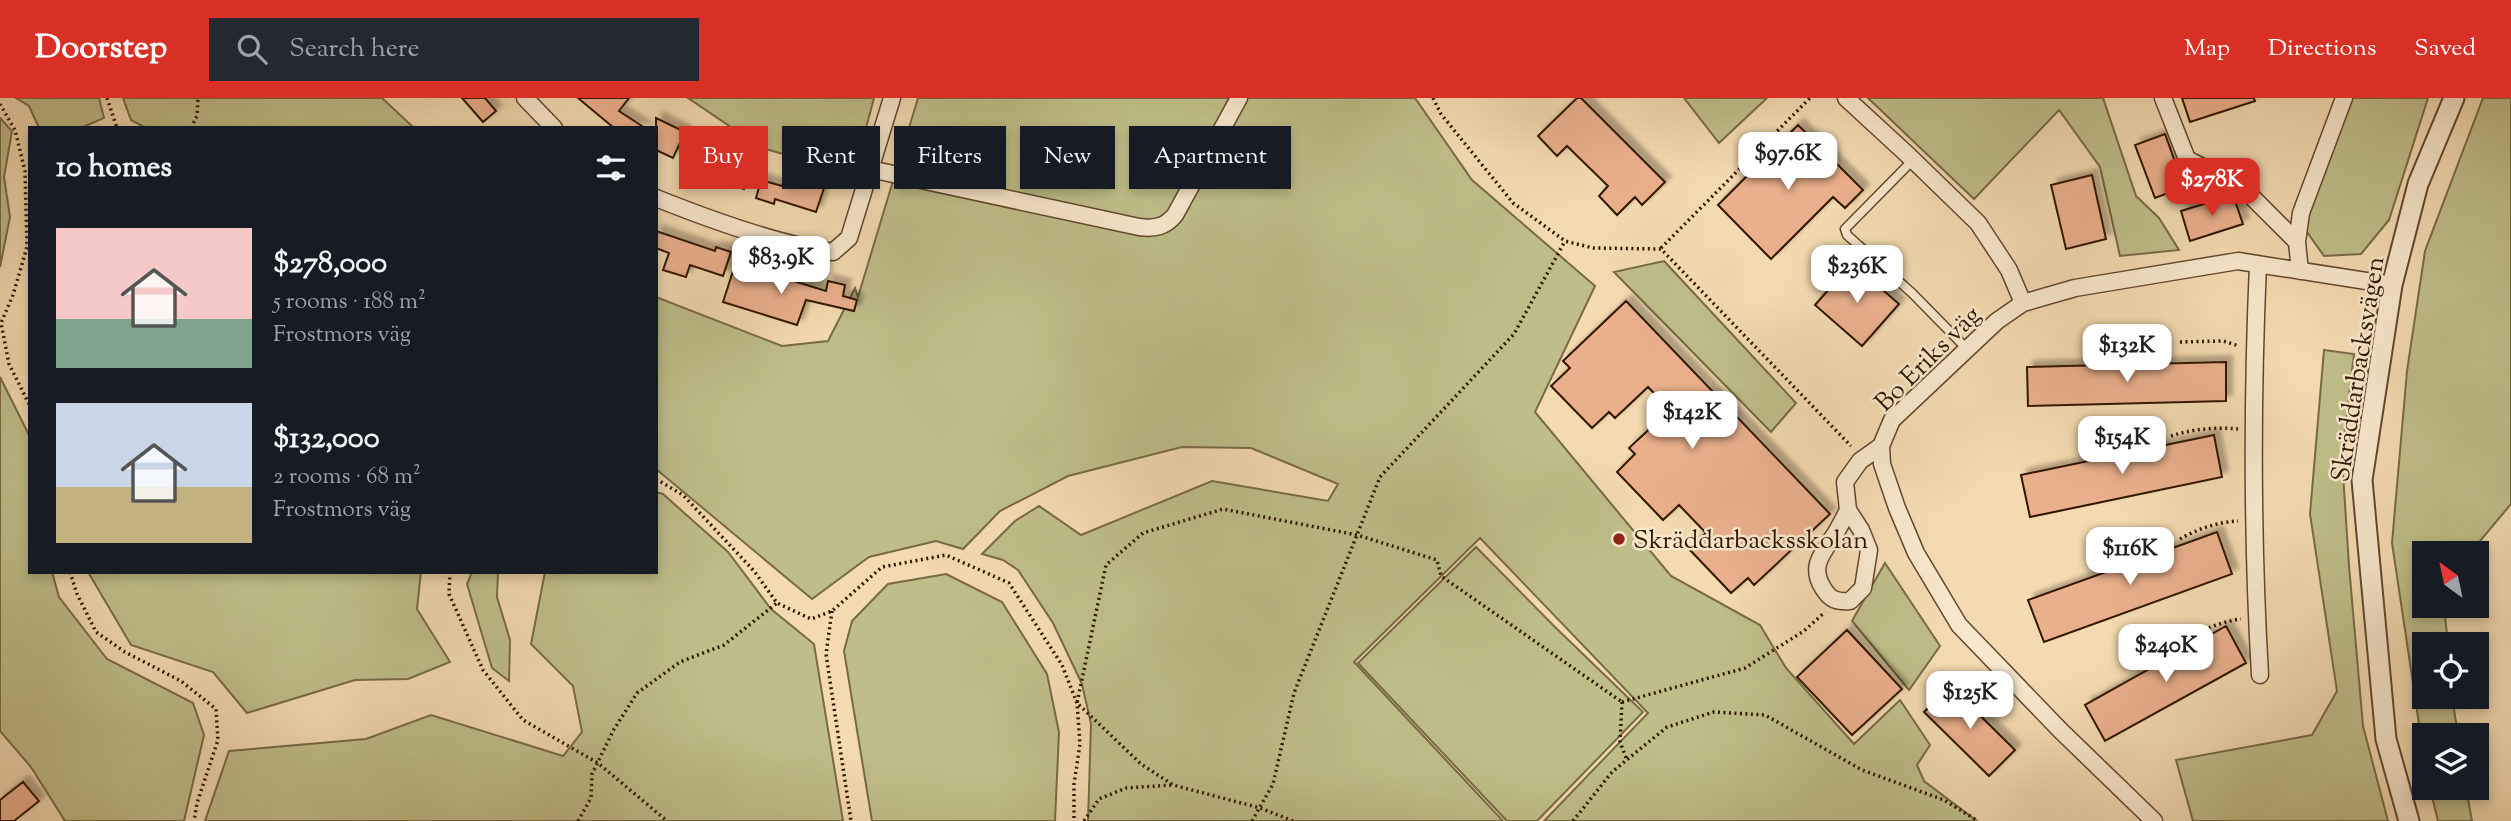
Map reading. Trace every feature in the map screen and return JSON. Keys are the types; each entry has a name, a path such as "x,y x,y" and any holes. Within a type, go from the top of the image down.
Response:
{"street":[{"path":"525,98 552,126"},
{"path":"880,137 892,98"},
{"path":"880,171 1139,227 1156,228 1168,223 1175,215 1239,98"},
{"path":"1846,98 1978,223 2009,270 2023,303"},
{"path":"2163,98 2187,159 2243,188 2297,242"},
{"path":"2300,271 2297,242 2301,213 2344,98"},
{"name":"Skräddarbacksvägen","path":"2409,821 2386,739 2362,480 2392,285 2418,184 2454,98"},
{"path":"658,199 812,250 833,252 849,237 864,189"},
{"name":"Bo Eriks väg","path":"2154,821 2060,730 1959,625 1916,553 1882,464 1881,446 1892,420 1997,321 2023,303 2075,288 2238,261 2392,285"},
{"path":"2258,264 2254,520 2260,675"},
{"path":"1848,510 1820,555 1816,571 1820,584 1835,602 1850,601 1863,588 1869,550 1861,530 1848,510 1845,482 1860,461 1881,446"}],"lane":[{"path":"1913,160 1844,229 1847,235 1912,293 1967,349"}],"path":[{"path":"107,98 116,126"},
{"path":"192,126 197,116 198,98"},
{"path":"1433,98 1441,114 1513,204 1565,241 1593,248 1661,249 1810,98"},
{"path":"0,104 15,130 27,170 27,247 13,295 1,323 9,364 28,402"},
{"path":"1252,821 1273,784 1294,693 1380,477 1514,334 1565,241"},
{"path":"2180,342 2223,341 2255,350"},
{"path":"2171,436 2219,428 2254,429"},
{"path":"658,480 683,495 754,571 777,603 811,619 832,611 882,567 946,555 1009,583 1062,665 1077,703 1141,764 1173,785"},
{"path":"1074,821 1074,783 1080,744 1077,703 1107,565 1143,533 1223,509 1357,535 1437,560 1441,576 1622,702"},
{"path":"2179,539 2225,522 2254,520"},
{"path":"70,574 76,594 96,632 125,652 181,681 216,709 218,740 197,803 194,821"},
{"path":"450,574 449,594 483,670 523,720 598,763 667,821"},
{"path":"1622,702 1745,668 1804,631 1835,602"},
{"path":"578,821 591,798 592,774 613,731 637,693 680,662 723,645 777,603"},
{"path":"832,611 826,654 851,821"},
{"path":"2179,642 2227,621 2257,617"},
{"path":"1622,702 1620,742 1627,760"},
{"path":"1573,821 1612,772 1667,727 1714,712 1765,715 1862,770 1944,800 1978,821"},
{"path":"1084,821 1099,799 1126,788 1173,785 1260,808 1293,821"}],"shaded area":[{"path":"16,98 99,98 104,118 86,126 38,126 29,106"},
{"path":"123,98 382,98 412,126 142,126 131,120"},
{"path":"688,98 874,98 867,126 782,126 782,154 768,150 768,126 729,126"},
{"path":"918,98 1415,98 1472,180 1595,286 1535,412 1671,576 1760,625 1786,668 1854,744 1900,700 1930,745 1917,765 1924,781 1977,821 1544,821 1648,713 1480,538 1354,662 1503,821 1088,821 1091,724 1082,684 1053,623 1018,570 1003,560 982,554 1015,521 1039,506 1081,535 1212,481 1328,501 1338,484 1251,448 1182,447 1068,476 1000,511 963,549 936,541 869,557 812,599 658,471 658,298 782,346 828,341 855,288 858,297 894,178 894,189 1006,189 1006,126 910,126"},
{"path":"1684,98 1767,98 1719,143"},
{"path":"1868,98 2103,98 2136,196 2159,218 2179,250 2120,256 2100,167 2059,110 1974,199"},
{"path":"2349,98 2428,98 2389,220 2361,254 2324,256 2302,225"},
{"path":"2483,98 2511,98 2511,504 2480,541 2412,541 2412,618 2445,618 2447,632 2412,632 2412,677 2392,543 2407,371 2425,251"},
{"path":"0,118 12,131 4,177 10,217 0,267"},
{"path":"1664,261 1796,403 1771,432 1614,272"},
{"path":"2324,350 2354,354 2342,458 2349,566 2363,726 2388,821 2193,821 2176,760 2312,735 2337,691 2310,514"},
{"path":"0,377 28,433 28,574 53,574 59,597 107,659 193,703 204,735 184,821 65,821 31,767 0,731"},
{"path":"658,493 663,494 728,552 771,609 814,644 843,821 205,821 229,751 366,739 431,715 563,756 582,732 573,686 531,644 545,574 658,574"},
{"path":"1476,547 1643,712 1537,821 1507,821 1358,663"},
{"path":"1885,563 1940,646 1909,690 1852,621"},
{"path":"89,574 421,574 417,609 450,662 408,679 355,680 247,713 213,672 131,645"},
{"path":"471,574 498,574 497,597 510,640 509,681 492,668 467,584"},
{"path":"946,574 1002,602 1047,674 1059,732 1055,821 872,821 844,651 852,621 888,584"},
{"path":"2417,709 2454,709 2456,723 2419,723"},
{"path":"2433,800 2468,800 2472,821 2438,821"}],"building":[{"path":"462,98 485,98 496,111 483,122"},
{"path":"578,98 629,98 619,111 642,126 612,126"},
{"path":"1577,98 1581,98 1665,182 1642,205 1635,197 1617,215 1599,196 1608,186 1567,146 1557,156 1538,136"},
{"path":"2182,98 2254,98 2255,101 2190,122"},
{"path":"656,118 679,129 679,145 673,158 658,151"},
{"path":"1798,125 1863,190 1845,208 1833,197 1771,259 1718,205"},
{"path":"2165,134 2184,187 2155,198 2135,145"},
{"path":"2092,175 2106,239 2066,249 2051,185"},
{"path":"768,182 782,186 782,189 824,189 816,212 775,199 774,204 756,198 758,189 768,189"},
{"path":"2233,195 2243,224 2190,241 2181,211"},
{"path":"658,232 715,251 716,247 731,252 723,276 690,265 686,277 663,270 669,253 658,249"},
{"path":"1852,263 1899,304 1862,346 1815,305"},
{"path":"734,268 783,283 784,278 826,291 828,281 845,285 843,296 857,300 854,311 806,300 797,325 723,302"},
{"path":"1626,301 1830,514 1754,585 1748,578 1731,593 1689,549 1706,533 1679,505 1663,520 1617,472 1635,454 1629,448 1670,410 1648,387 1615,418 1609,412 1592,428 1551,386 1570,368 1563,361"},
{"path":"2226,362 2226,401 2028,406 2027,367"},
{"path":"2214,435 2222,477 2030,517 2021,475"},
{"path":"2217,532 2232,574 2044,642 2028,600"},
{"path":"2226,626 2246,663 2105,741 2085,705"},
{"path":"1847,630 1902,689 1852,735 1797,677"},
{"path":"1950,686 2015,750 1989,776 1924,712"},
{"path":"23,782 39,801 14,821 0,821 0,800"}],"place":[{"name":"Skräddarbacksskolan","path":"1619,539"}]}
